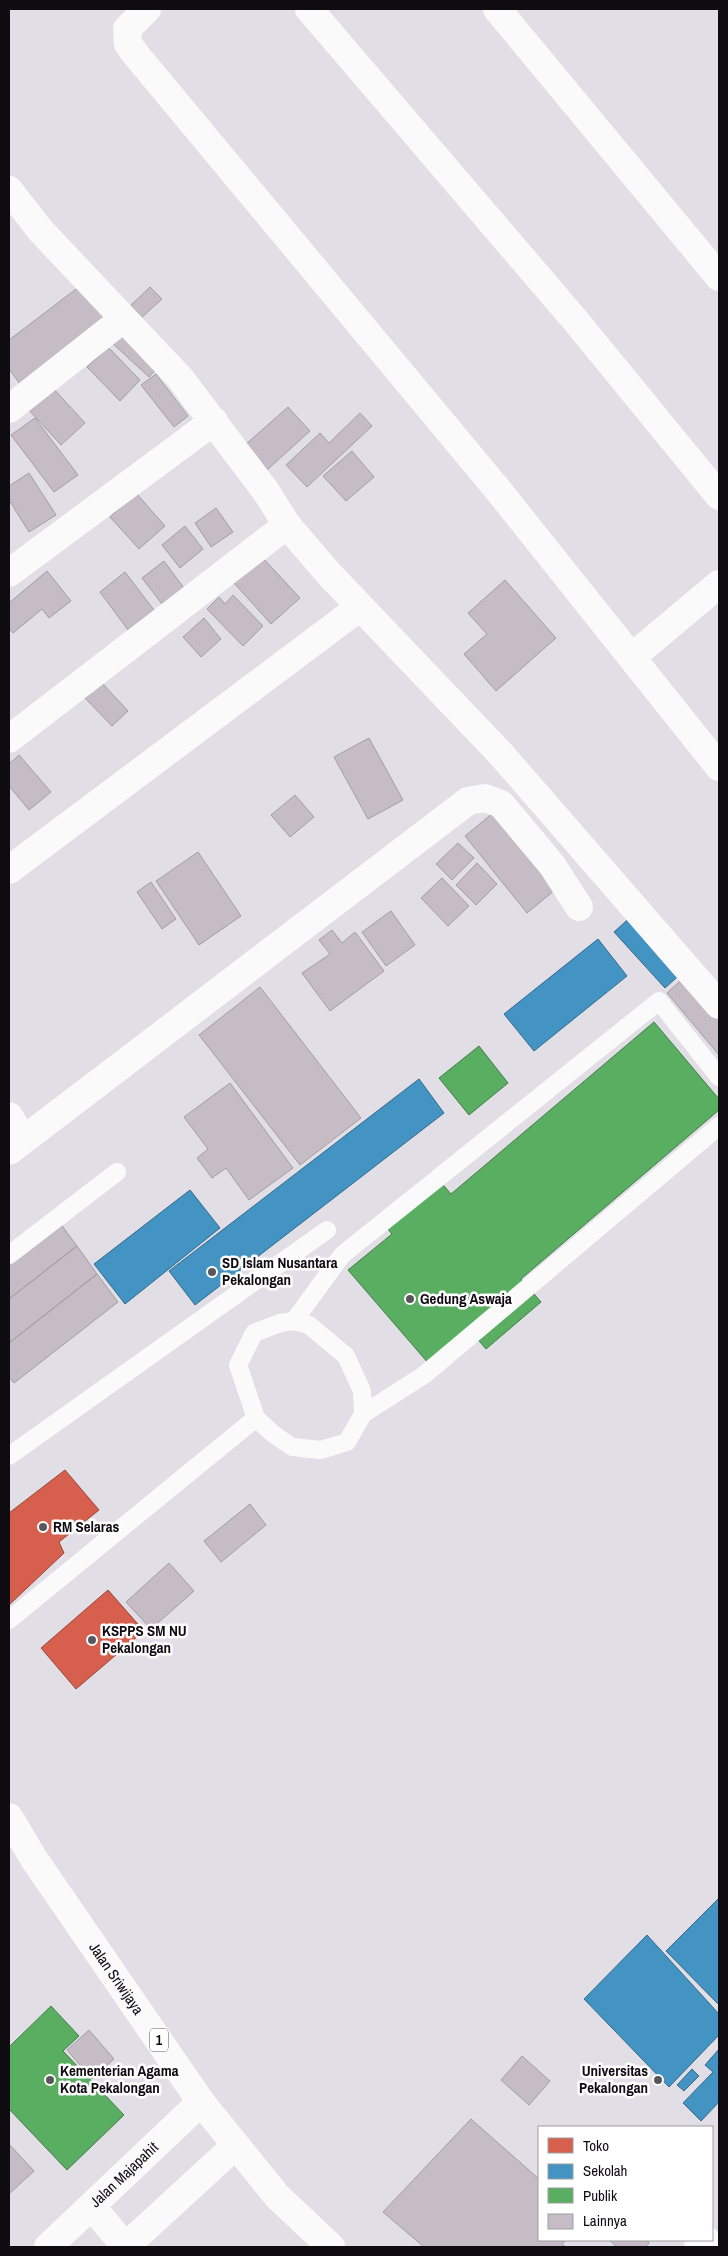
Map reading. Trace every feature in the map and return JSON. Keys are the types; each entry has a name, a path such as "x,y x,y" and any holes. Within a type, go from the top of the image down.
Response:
{"main road":[{"path":"147,9 127,29 128,44 137,56 498,490 719,767"},
{"path":"309,9 575,320 719,496"},
{"path":"497,9 719,277"},
{"path":"9,190 41,231 123,319 157,352 214,421 265,490 287,525 360,607 500,753 719,1005"},
{"path":"10,406 123,319"},
{"path":"9,573 214,421"},
{"path":"9,739 287,525"},
{"path":"632,657 719,584"},
{"path":"9,868 360,607"},
{"path":"9,1116 16,1145 468,801 485,798 501,804 552,865 579,907"},
{"name":"Jalan Sriwijaya","path":"9,1817 34,1859 201,2102 277,2196 331,2247"},
{"name":"Jalan Majapahit","path":"48,2247 201,2102"},
{"path":"92,2207 125,2247 235,2146"}],"lane":[{"path":"294,1321 342,1255 659,1001 719,1077"},
{"path":"363,1414 362,1391 346,1356 309,1325 294,1321 280,1323 254,1333 238,1365 256,1418 292,1447 321,1450 347,1442 363,1414 424,1375 719,1126"},
{"path":"9,1255 117,1172"},
{"path":"9,1456 328,1230"},
{"path":"9,1620 256,1418"}],"building: Toko":[{"name":"RM Selaras","path":"65,1470 99,1510 59,1542 64,1553 9,1605 9,1513"},
{"name":"KSPPS SM NU Pekalongan","path":"108,1590 144,1631 76,1689 41,1648"}],"building: Sekolah":[{"path":"635,913 685,970 665,988 614,932"},
{"path":"598,939 627,976 534,1051 504,1014"},
{"path":"419,1079 444,1113 195,1305 169,1271"},
{"path":"190,1190 220,1228 125,1304 94,1264"},
{"path":"719,1898 719,2005 666,1951"},
{"path":"647,1935 719,2014 719,2035 669,2087 584,1999"},
{"path":"719,2049 719,2102 701,2121 683,2103 713,2072 705,2065"},
{"path":"692,2069 699,2076 684,2091 677,2085"}],"building: Publik":[{"path":"654,1022 719,1099 719,1110 521,1279 541,1302 486,1349 468,1328 429,1364 348,1270 392,1234 378,1217 432,1172 451,1194"},
{"path":"479,1046 508,1083 469,1115 439,1078"},
{"name":"Kementerian Agama Kota Pekalongan","path":"51,2006 79,2036 63,2051 124,2115 67,2170 9,2109 9,2047"}],"building: Lainnya":[{"path":"80,286 105,319 20,384 9,369 9,340"},
{"path":"150,287 162,299 140,319 129,307"},
{"path":"124,328 162,363 149,377 111,342"},
{"path":"108,347 140,380 120,401 87,367"},
{"path":"156,374 188,416 174,427 141,385"},
{"path":"52,387 85,423 61,445 28,409"},
{"path":"288,407 310,431 267,470 245,445"},
{"path":"360,413 372,426 307,487 286,465 320,433 329,443"},
{"path":"35,418 78,475 54,492 11,435"},
{"path":"352,451 374,477 346,501 323,476"},
{"path":"29,473 56,515 29,532 9,500 9,486"},
{"path":"136,493 165,526 139,549 110,517"},
{"path":"216,508 233,532 211,547 195,523"},
{"path":"185,526 203,549 180,568 162,545"},
{"path":"263,558 300,598 271,624 234,583"},
{"path":"164,561 184,588 162,604 142,578"},
{"path":"47,571 71,601 49,618 42,609 13,633 9,628 9,603"},
{"path":"125,572 154,610 128,630 100,592"},
{"path":"505,580 556,638 496,691 464,654 487,634 468,613"},
{"path":"233,595 263,626 243,646 207,609 219,597 225,604"},
{"path":"204,618 221,639 201,657 183,637"},
{"path":"102,683 128,711 112,726 85,698"},
{"path":"369,738 403,800 368,819 334,757"},
{"path":"19,755 51,792 29,810 9,786 9,764"},
{"path":"295,795 314,817 290,837 271,815"},
{"path":"499,808 561,885 527,913 465,836"},
{"path":"458,843 474,858 452,880 436,864"},
{"path":"198,852 241,916 199,945 156,881"},
{"path":"477,863 497,884 476,905 456,885"},
{"path":"442,878 469,906 448,926 421,898"},
{"path":"151,882 176,919 162,929 137,892"},
{"path":"391,911 415,945 386,966 362,932"},
{"path":"332,930 342,943 355,932 384,971 330,1011 302,973 330,954 319,940"},
{"path":"687,975 719,1014 719,1055 667,993"},
{"path":"260,987 361,1118 300,1165 199,1035"},
{"path":"230,1083 293,1168 249,1200 226,1168 212,1178 197,1158 208,1149 184,1117"},
{"path":"57,1219 77,1246 9,1299 9,1257"},
{"path":"77,1246 97,1274 9,1343 9,1299"},
{"path":"97,1274 118,1302 14,1383 9,1377 9,1343"},
{"path":"250,1504 266,1525 221,1562 204,1541"},
{"path":"169,1563 194,1591 151,1629 126,1602"},
{"path":"89,2030 114,2059 92,2079 67,2050"},
{"path":"522,2056 550,2081 529,2105 501,2080"},
{"path":"471,2119 538,2178 538,2241 565,2241 562,2244 566,2247 424,2247 383,2212"},
{"path":"9,2144 34,2171 9,2194"},
{"path":"610,2241 648,2241 649,2243 646,2247 617,2247"}],"place":[{"name":"SD Islam Nusantara Pekalongan","path":"212,1272"},
{"name":"Gedung Aswaja","path":"410,1299"},
{"name":"RM Selaras","path":"43,1527"},
{"name":"KSPPS SM NU Pekalongan","path":"92,1640"},
{"name":"Kementerian Agama Kota Pekalongan","path":"50,2080"},
{"name":"Universitas Pekalongan","path":"658,2080"}]}
